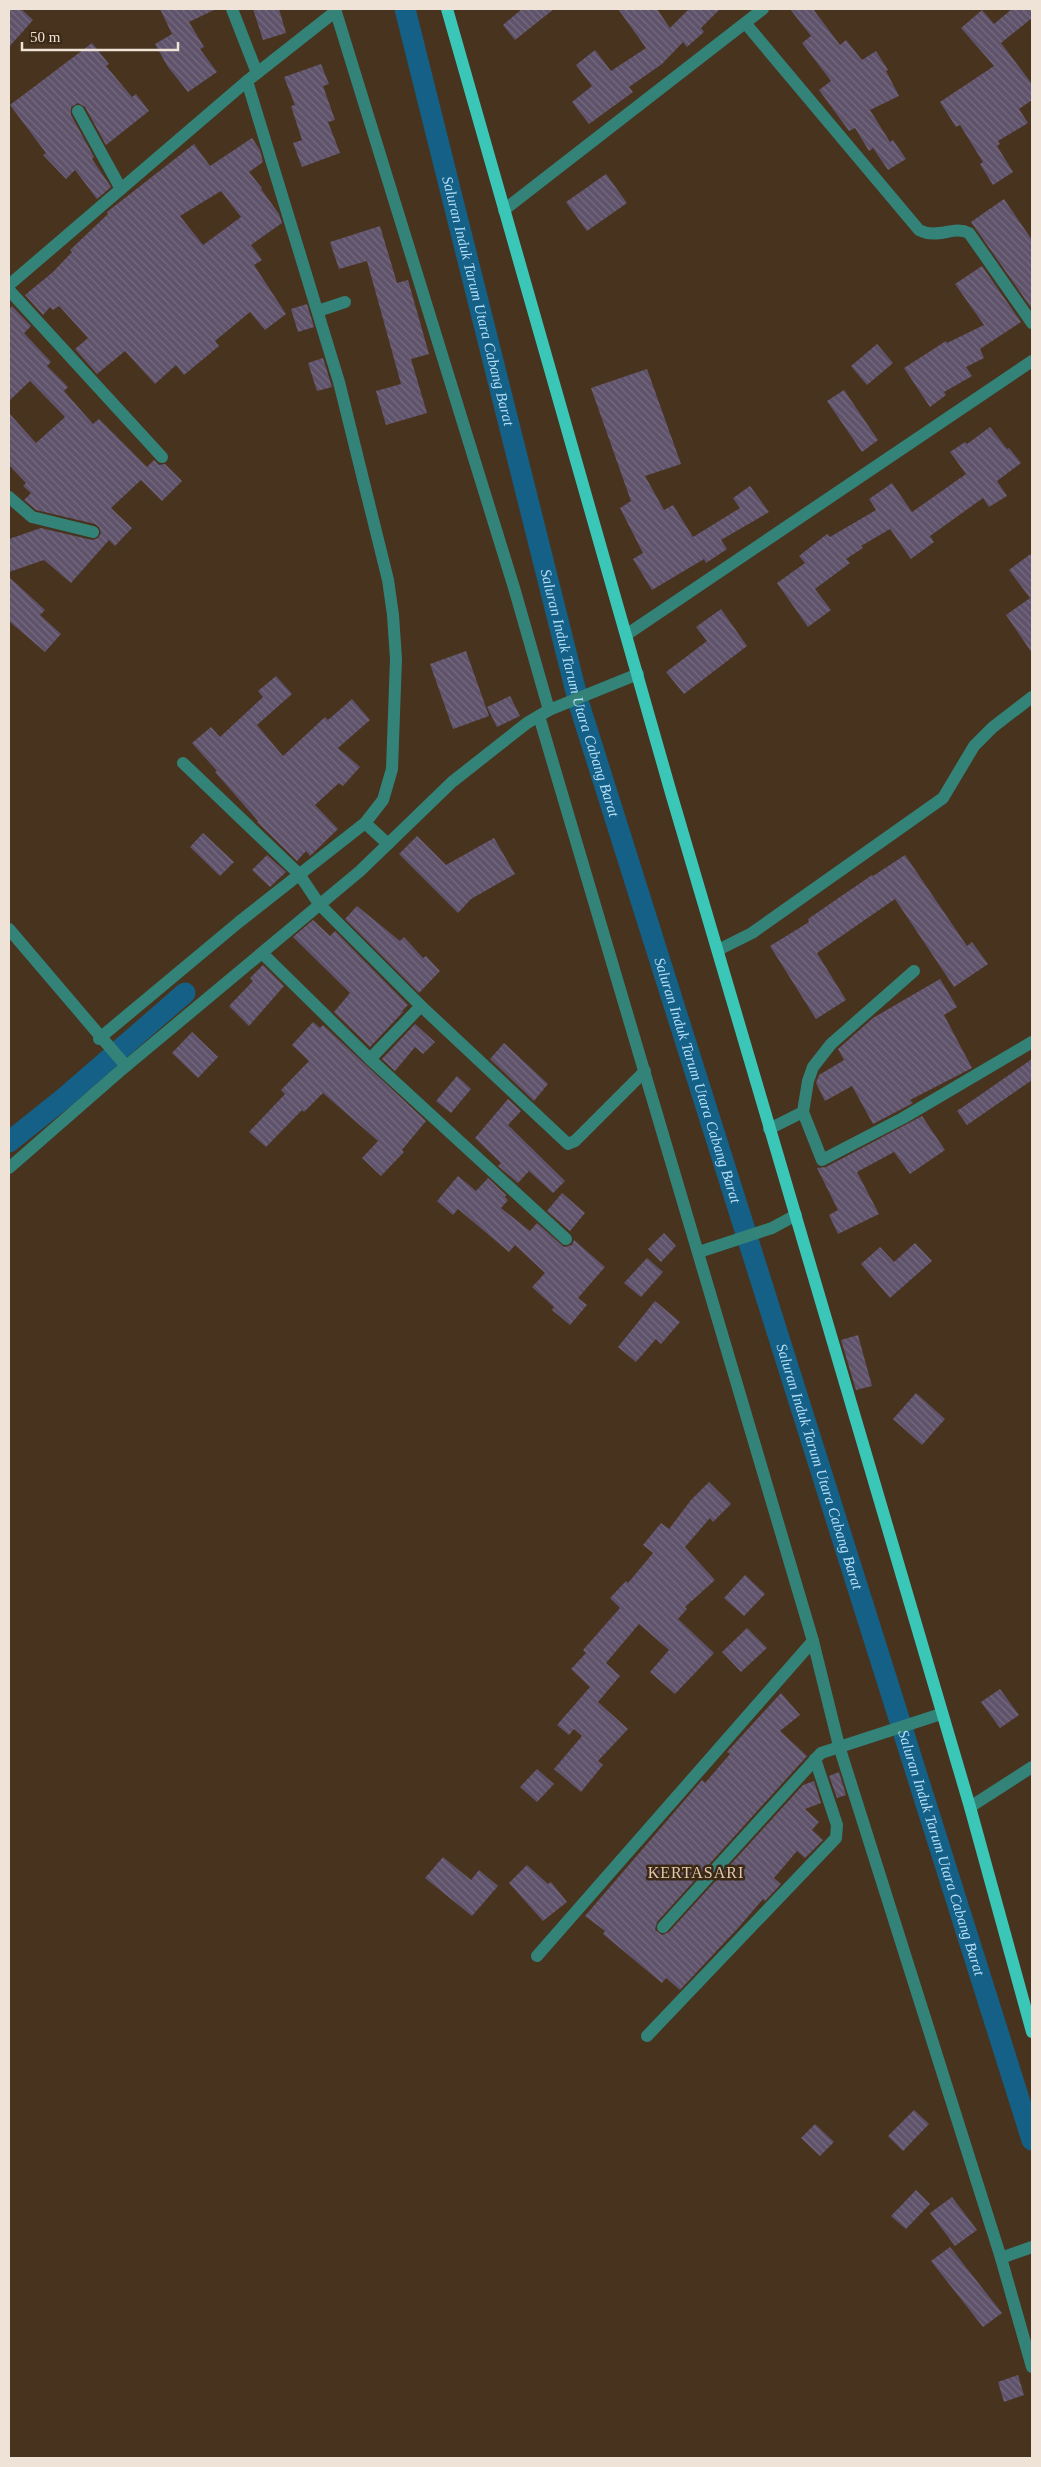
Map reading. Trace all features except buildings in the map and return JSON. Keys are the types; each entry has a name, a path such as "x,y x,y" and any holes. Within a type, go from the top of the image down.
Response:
{"main road":[{"path":"447,9 626,635 723,947 796,1215 940,1714 970,1807 1032,2032"}],"street":[{"path":"102,1039 301,877 369,826 383,800 392,769 396,659 388,580 320,311 232,9"},
{"path":"504,210 763,9"},
{"path":"9,285 252,77 336,10 515,591 544,713 645,1071 813,1640 839,1746 1001,2258 1032,2368"},
{"path":"746,24 919,230 930,235 957,231 969,233 1032,323"},
{"path":"78,111 122,189"},
{"path":"9,290 162,457"},
{"path":"320,311 341,304"},
{"path":"626,635 1032,361"},
{"path":"9,497 32,518 93,532"},
{"path":"9,1168 125,1064 262,953 317,901 387,842 452,782 544,713 638,674"},
{"path":"723,947 752,932 943,798 974,746 993,727 1032,697"},
{"path":"183,763 301,877 317,901 421,1006 568,1144 575,1141 645,1071"},
{"path":"369,826 387,842"},
{"path":"9,929 125,1064"},
{"path":"262,953 370,1059 566,1239"},
{"path":"914,971 853,1023 817,1060 810,1074 802,1113 819,1157 822,1160 902,1118 1032,1042"},
{"path":"370,1059 421,1006"},
{"path":"773,1127 802,1113"},
{"path":"699,1252 772,1228 796,1215"},
{"path":"537,1956 813,1640"},
{"path":"663,1926 814,1758 828,1749 925,1721 940,1714"},
{"path":"647,2036 836,1838 838,1824 814,1758"},
{"path":"970,1807 1032,1767"},
{"path":"1001,2258 1032,2247"}],"waterway":[{"name":"Saluran Induk Tarum Utara Cabang Barat","path":"405,9 579,704 1032,2140"},
{"path":"9,1142 64,1098 185,993"}],"district":[{"name":"KERTASARI","path":"696,1872"}]}
